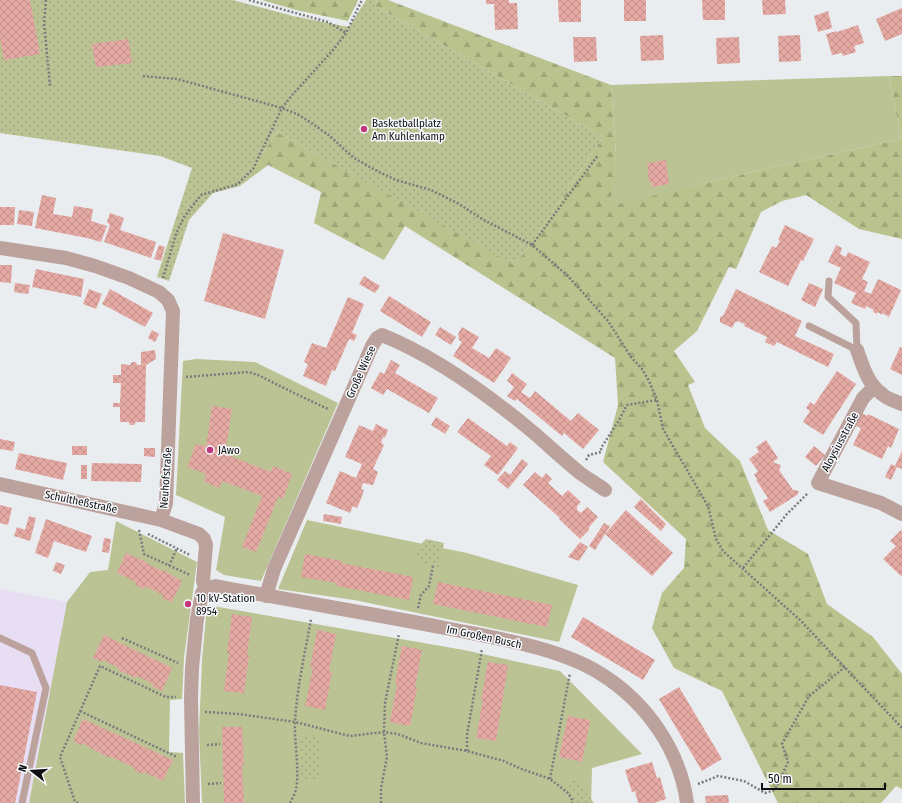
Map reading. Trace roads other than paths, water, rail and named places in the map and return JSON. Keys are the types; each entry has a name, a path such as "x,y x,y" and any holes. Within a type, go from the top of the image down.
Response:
{"street":[{"name":"Neuhofstraße","path":"0,248 34,252 73,260 112,272 159,292 168,300 173,312 172,378 166,503 162,520 198,534 204,539 206,545 204,585 200,597 192,668 190,712 193,803"},
{"name":"Große Wiese","path":"266,596 274,569 372,346 377,338 382,335 396,340 473,387 534,433 580,473 605,490"},
{"path":"857,350 868,380 883,395 902,404"},
{"name":"Aloysiusstraße","path":"874,387 863,398 818,483 881,503 902,514"},
{"name":"Schultheßstraße","path":"0,484 162,520"},
{"name":"Im Großen Busch","path":"204,585 415,622 484,636 540,650 573,661 600,674 613,683 646,713 659,730 679,768 687,803"}],"lane":[{"path":"809,326 857,350 856,323 828,297 829,281"},
{"path":"0,638 32,653 46,688 22,803"}],"place":[{"name":"Basketballplatz Am Kuhlenkamp","path":"364,129"},
{"name":"JAwo","path":"210,450"},
{"name":"10 kV-Station 8954","path":"188,604"}]}
